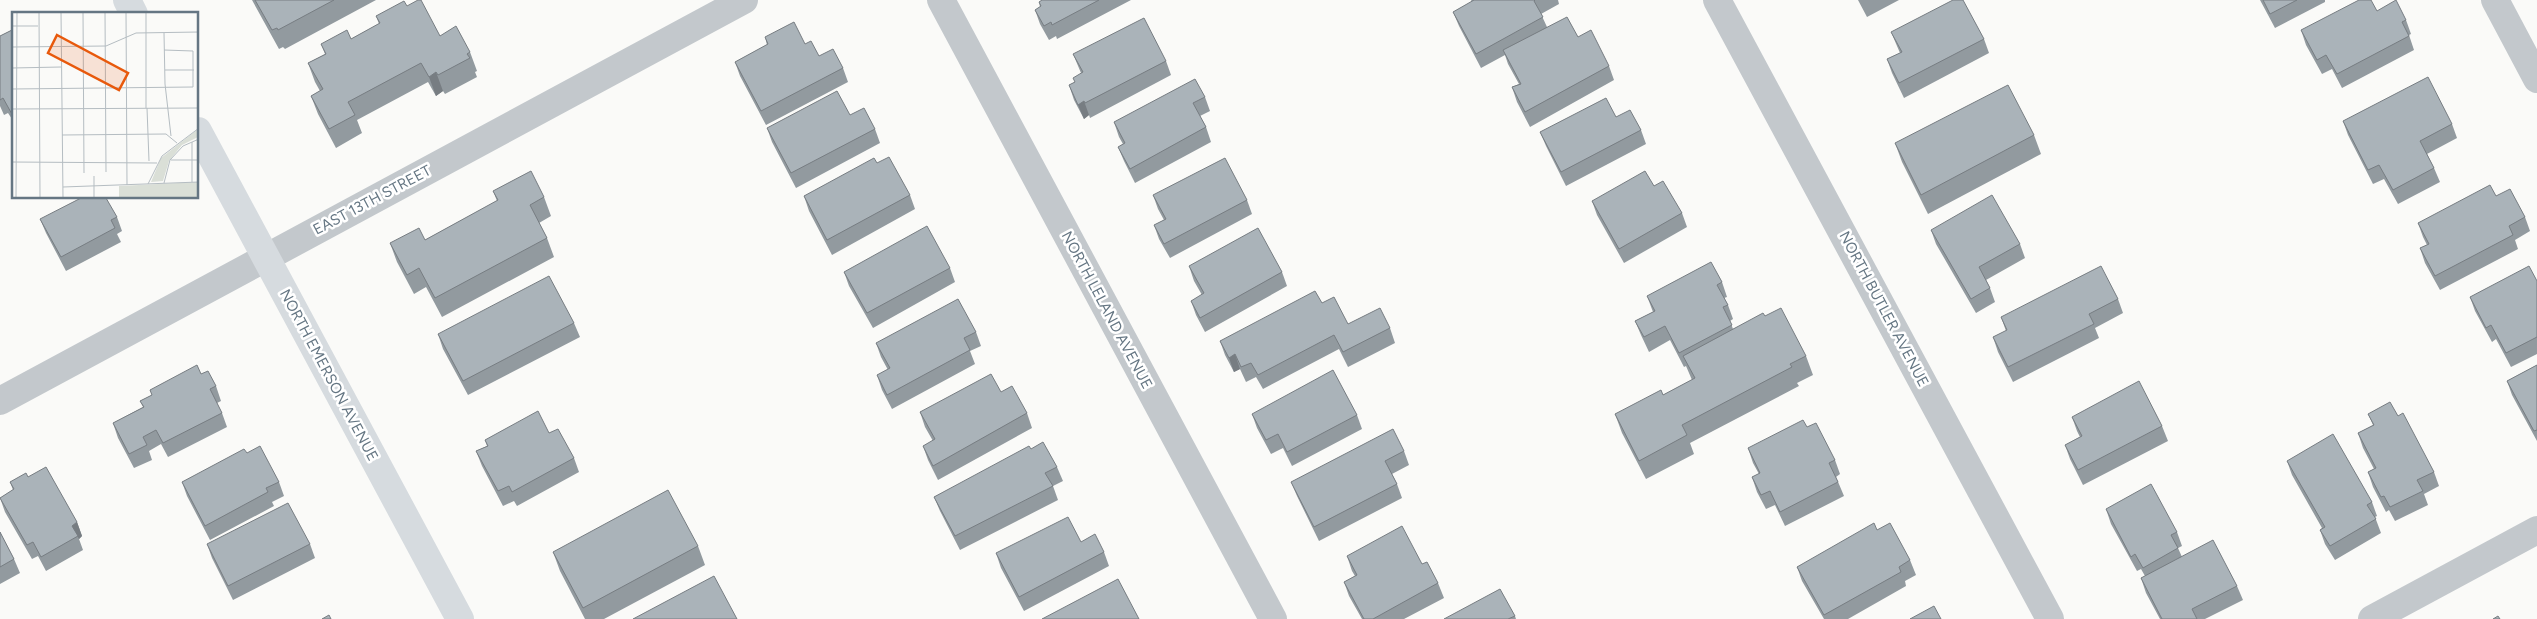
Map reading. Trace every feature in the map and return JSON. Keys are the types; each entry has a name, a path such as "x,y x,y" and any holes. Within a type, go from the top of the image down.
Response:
{"main road":[{"path":"127,0 133,12"},
{"name":"NORTH EMERSON AVENUE","path":"199,133 460,619"}],"street":[{"name":"EAST 13TH STREET","path":"0,402 744,0"},
{"name":"NORTH LELAND AVENUE","path":"941,0 1273,619"},
{"name":"NORTH BUTLER AVENUE","path":"1717,0 2050,619"},
{"path":"2495,0 2537,78"},
{"path":"2372,619 2537,530"}],"building":[{"path":"255,0 334,0 278,30 277,28 272,30"},
{"path":"421,0 440,36 456,26 470,52 467,54 470,58 438,75 436,72 429,77 421,63 348,102 355,115 329,129 311,96 323,89 308,63 326,54 321,44 347,30 351,39 380,23 376,16 404,1 407,6"},
{"path":"1042,0 1099,0 1052,25 1051,22 1044,26 1035,10 1041,6 1039,2"},
{"path":"1474,0 1535,0 1543,17 1476,54 1453,12"},
{"path":"1953,0 1963,0 1984,39 1899,83 1887,59 1902,52 1891,32"},
{"path":"2263,0 2297,0 2270,14"},
{"path":"2359,0 2371,0 2377,11 2396,0 2406,20 2402,22 2409,36 2337,74 2326,55 2317,60 2301,30"},
{"path":"1567,17 1578,37 1591,30 1609,66 1525,112 1512,87 1521,84 1503,50"},
{"path":"1144,18 1166,61 1078,105 1069,85 1075,82 1073,78 1083,72 1073,54"},
{"path":"794,22 805,44 811,41 819,56 833,49 843,68 761,111 735,62 768,44 765,37"},
{"path":"12,30 12,114 3,98 0,100 0,36"},
{"path":"2428,77 2452,124 2420,141 2434,168 2393,190 2379,165 2368,170 2343,121"},
{"path":"1195,79 1205,97 1193,103 1206,127 1130,169 1118,147 1125,143 1114,122"},
{"path":"2008,85 2034,135 1921,195 1895,143"},
{"path":"837,91 850,115 864,108 875,129 791,173 767,128"},
{"path":"1606,98 1616,117 1630,110 1641,130 1561,172 1540,132"},
{"path":"889,157 910,195 827,240 804,196 874,158 877,163"},
{"path":"1225,158 1247,200 1164,244 1154,225 1166,219 1153,195"},
{"path":"531,171 544,197 530,205 547,238 435,298 419,268 407,275 390,243 419,228 425,240 498,200 493,191"},
{"path":"1645,171 1654,186 1663,181 1682,213 1619,249 1592,201"},
{"path":"2490,185 2496,196 2510,189 2525,217 2509,226 2513,235 2435,276 2420,248 2429,244 2418,223"},
{"path":"1992,195 2020,244 1979,267 1990,288 1971,299 1931,230"},
{"path":"79,199 107,199 117,217 111,220 115,228 61,257 40,219"},
{"path":"927,226 950,268 867,313 844,272"},
{"path":"1258,228 1282,272 1200,318 1191,301 1204,293 1189,266"},
{"path":"1711,262 1722,282 1717,285 1728,305 1723,307 1732,325 1679,353 1665,326 1644,337 1635,321 1655,311 1647,296"},
{"path":"2101,266 2118,299 2089,314 2094,324 2008,367 1993,337 2007,330 2001,317"},
{"path":"2529,266 2537,281 2537,337 2506,353 2491,325 2486,328 2470,297"},
{"path":"549,276 574,323 463,381 438,334"},
{"path":"1315,291 1322,303 1334,297 1348,324 1380,308 1390,328 1343,352 1334,335 1258,375 1251,363 1241,367 1235,354 1229,358 1220,341"},
{"path":"958,299 976,332 964,338 970,350 887,395 877,375 890,368 876,343"},
{"path":"1781,308 1806,356 1790,364 1792,367 1682,425 1687,435 1639,461 1615,414 1661,390 1663,395 1695,378 1683,356 1763,313 1765,316"},
{"path":"197,365 201,374 208,371 216,386 210,389 222,413 163,443 156,430 143,437 147,445 129,454 113,423 144,407 140,401 152,395 150,390"},
{"path":"2537,365 2537,430 2534,431 2507,381"},
{"path":"1333,370 1357,415 1287,452 1278,434 1266,440 1252,414"},
{"path":"991,374 1001,392 1012,386 1027,413 933,466 923,446 935,439 920,412"},
{"path":"2139,381 2162,426 2078,470 2065,445 2082,436 2072,417"},
{"path":"2390,402 2398,416 2403,413 2434,472 2417,480 2423,491 2390,507 2384,496 2381,497 2368,472 2376,468 2358,433 2374,425 2368,414"},
{"path":"538,411 549,433 558,429 574,458 512,492 509,486 498,491 476,451 488,446 485,440"},
{"path":"1803,420 1807,427 1816,423 1835,460 1829,463 1838,482 1780,512 1770,491 1761,495 1752,477 1760,473 1748,448"},
{"path":"1393,429 1404,451 1385,461 1397,484 1314,527 1291,482"},
{"path":"2333,434 2372,502 2367,505 2376,519 2330,546 2320,530 2325,527 2287,461"},
{"path":"1043,442 1057,467 1045,473 1053,486 955,536 934,497 1029,446 1031,449"},
{"path":"260,446 279,482 266,488 268,492 205,526 182,482 244,449 247,453"},
{"path":"46,467 77,522 72,526 78,536 41,557 33,542 27,545 0,498 14,489 10,482 26,473 28,477"},
{"path":"2151,484 2177,532 2171,535 2178,548 2143,568 2135,554 2131,557 2106,509"},
{"path":"668,490 698,546 583,608 553,552"},
{"path":"288,503 310,544 228,586 207,544"},
{"path":"1068,517 1081,542 1095,534 1104,552 1019,597 996,553"},
{"path":"1874,523 1877,530 1890,523 1910,560 1899,567 1901,572 1824,615 1797,567"},
{"path":"1402,526 1422,564 1427,562 1438,583 1373,619 1364,619 1344,582 1357,575 1347,556"},
{"path":"0,532 14,559 0,567"},
{"path":"2213,540 2237,586 2192,609 2197,619 2162,619 2141,578"},
{"path":"714,576 737,619 633,619"},
{"path":"1118,579 1139,619 1042,619"},
{"path":"1500,589 1515,616 1508,619 1444,619"},
{"path":"1934,606 1941,619 1910,619"},
{"path":"329,615 331,619 322,619"}]}
